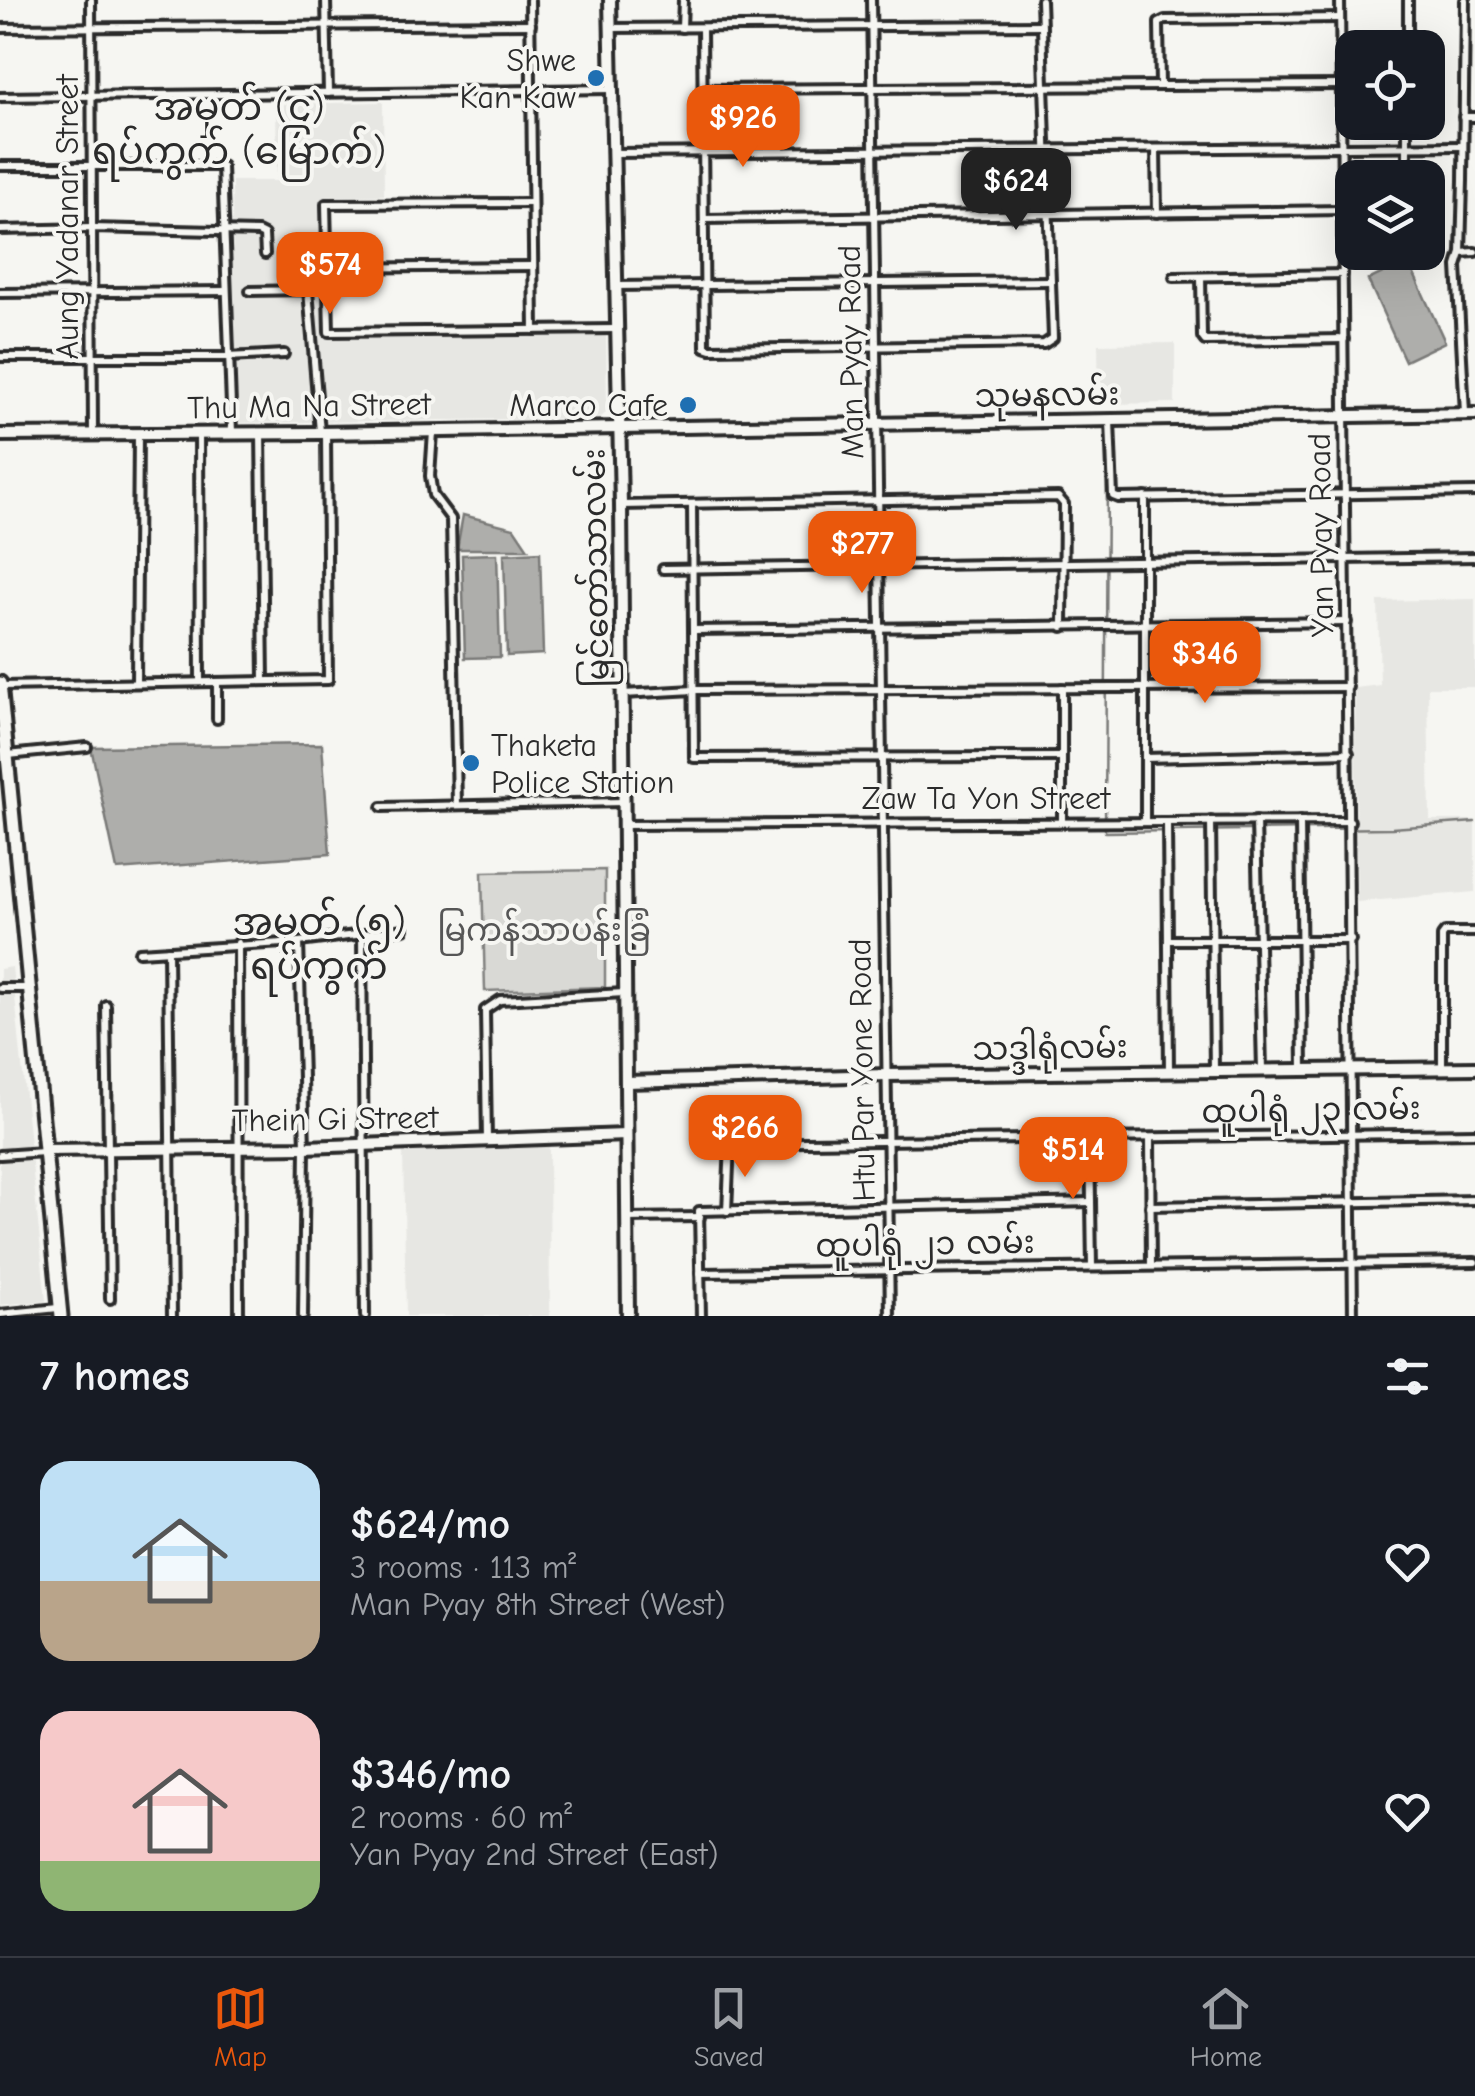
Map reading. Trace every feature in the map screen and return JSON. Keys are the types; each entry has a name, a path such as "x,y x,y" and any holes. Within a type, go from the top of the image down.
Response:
{"main road":[{"path":"0,684 61,1312"}],"street":[{"name":"Aung Yadanar Street","path":"91,0 93,434"},
{"path":"326,0 328,93"},
{"path":"530,0 534,330"},
{"name":"မြင်တော်သာလမ်း","path":"610,0 623,694 628,1316"},
{"path":"682,28 683,0"},
{"name":"Man Pyay Road","path":"871,0 883,823"},
{"path":"702,28 706,347 711,350 1050,342 1041,0"},
{"name":"Yan Pyay Road","path":"1340,0 1340,30"},
{"path":"1408,0 1408,30"},
{"path":"1466,0 1461,253 1457,266 1470,414"},
{"path":"1160,86 1160,23 1165,20 1340,18"},
{"path":"0,28 530,24"},
{"path":"610,28 1040,24"},
{"path":"1464,55 1475,54"},
{"path":"703,89 1335,85"},
{"path":"0,97 611,89"},
{"path":"1462,117 1475,117"},
{"name":"Yan Pyay Road","path":"1342,140 1342,160"},
{"path":"1407,140 1407,160"},
{"path":"612,153 1462,146"},
{"path":"1156,149 1157,212"},
{"path":"0,166 222,166 232,432"},
{"path":"1463,181 1475,180"},
{"path":"532,202 326,204 329,332 616,329"},
{"path":"704,219 1335,210"},
{"path":"0,230 92,228 262,233 264,254"},
{"path":"1461,253 1475,252"},
{"path":"328,268 533,266"},
{"name":"Yan Pyay Road","path":"1343,270 1353,1316"},
{"path":"1174,277 1343,274"},
{"path":"1201,277 1205,341 1344,339"},
{"path":"615,286 1048,282"},
{"path":"0,684 328,680 323,433 308,290 250,291"},
{"path":"0,293 226,291"},
{"path":"0,357 284,354"},
{"name":"သုမနလမ်း","path":"619,426 1470,414"},
{"path":"1110,419 1115,498 1475,492"},
{"name":"Thu Ma Na Street","path":"0,435 619,426"},
{"path":"434,430 430,476 434,496 452,519 457,804"},
{"path":"262,431 264,681"},
{"path":"200,432 200,682"},
{"path":"136,683 138,433"},
{"path":"1145,497 1145,822"},
{"path":"620,505 1061,498 1063,626"},
{"path":"692,504 694,758 1062,757"},
{"path":"663,569 1475,557"},
{"path":"694,630 1347,622"},
{"path":"216,682 217,719"},
{"path":"623,694 694,690 1348,687"},
{"path":"1062,688 1062,822"},
{"path":"8,756 87,747"},
{"path":"1145,758 1349,753"},
{"path":"382,807 623,802"},
{"path":"1256,821 1262,1070"},
{"path":"1300,821 1303,1070"},
{"name":"Zaw Ta Yon Street","path":"623,825 1350,821"},
{"path":"1167,822 1169,1072"},
{"path":"1211,822 1214,1071"},
{"name":"Htu Par Yone Road","path":"883,823 890,1316"},
{"path":"138,952 299,942 404,929"},
{"path":"1442,1068 1443,934 1475,932"},
{"path":"362,934 365,1316"},
{"path":"1168,940 1351,940"},
{"path":"299,942 305,1147 302,1316"},
{"path":"238,944 239,1316"},
{"path":"168,950 172,1316"},
{"path":"0,988 30,988"},
{"path":"487,1140 485,1010 500,1000 624,994"},
{"path":"106,1005 110,1299"},
{"name":"သဒ္ဒါရုံလမ်း","path":"626,1082 1475,1068"},
{"name":"ထူပါရုံ ၂၃ လမ်း","path":"727,1210 728,1144 1475,1133"},
{"name":"Thein Gi Street","path":"45,1151 626,1136"},
{"path":"1090,1138 1092,1267"},
{"path":"1150,1138 1151,1266"},
{"path":"0,1155 45,1151"},
{"path":"1150,1206 1475,1200"},
{"path":"626,1218 727,1210 1091,1202"},
{"path":"699,1214 701,1316"},
{"name":"ထူပါရုံ ၂၁ လမ်း","path":"700,1272 1475,1262"},
{"path":"2,1315 61,1312"}],"shaded area":[{"path":"708,93 780,93 780,147 709,148"},
{"path":"383,102 384,195 323,197 324,338 606,335 607,412 600,418 239,423 233,348 232,181 277,181 276,104"},
{"path":"1389,270 1412,270 1445,342 1405,361 1368,280"},
{"path":"1175,343 1175,403 1099,404 1098,344"},
{"path":"463,515 514,528 528,549 457,549"},
{"path":"540,552 543,654 507,656 504,554"},
{"path":"497,554 500,657 465,658 462,555"},
{"path":"1475,599 1475,687 1428,687 1430,820 1475,820 1475,892 1357,902 1355,688 1380,685 1378,601"},
{"path":"322,744 330,854 117,870 91,747"},
{"path":"12,967 46,1301 0,1305 0,969"},
{"path":"549,1146 550,1316 406,1316 403,1150"}],"green space":[{"name":"မြကန်သာပန်းခြံ","path":"605,870 605,987 485,991 482,872"}],"waterway":[{"path":"1107,469 1105,832 1392,828 1475,822"}],"place":[{"name":"Shwe Kan Kaw","path":"596,78"},
{"name":"Marco Cafe","path":"688,405"},
{"name":"Thaketa Police Station","path":"471,763"}],"district":[{"name":"အမှတ် (၄) ရပ်ကွက် (မြောက်)","path":"239,130"},
{"name":"အမှတ် (၅) ရပ်ကွက်","path":"319,944"}]}
